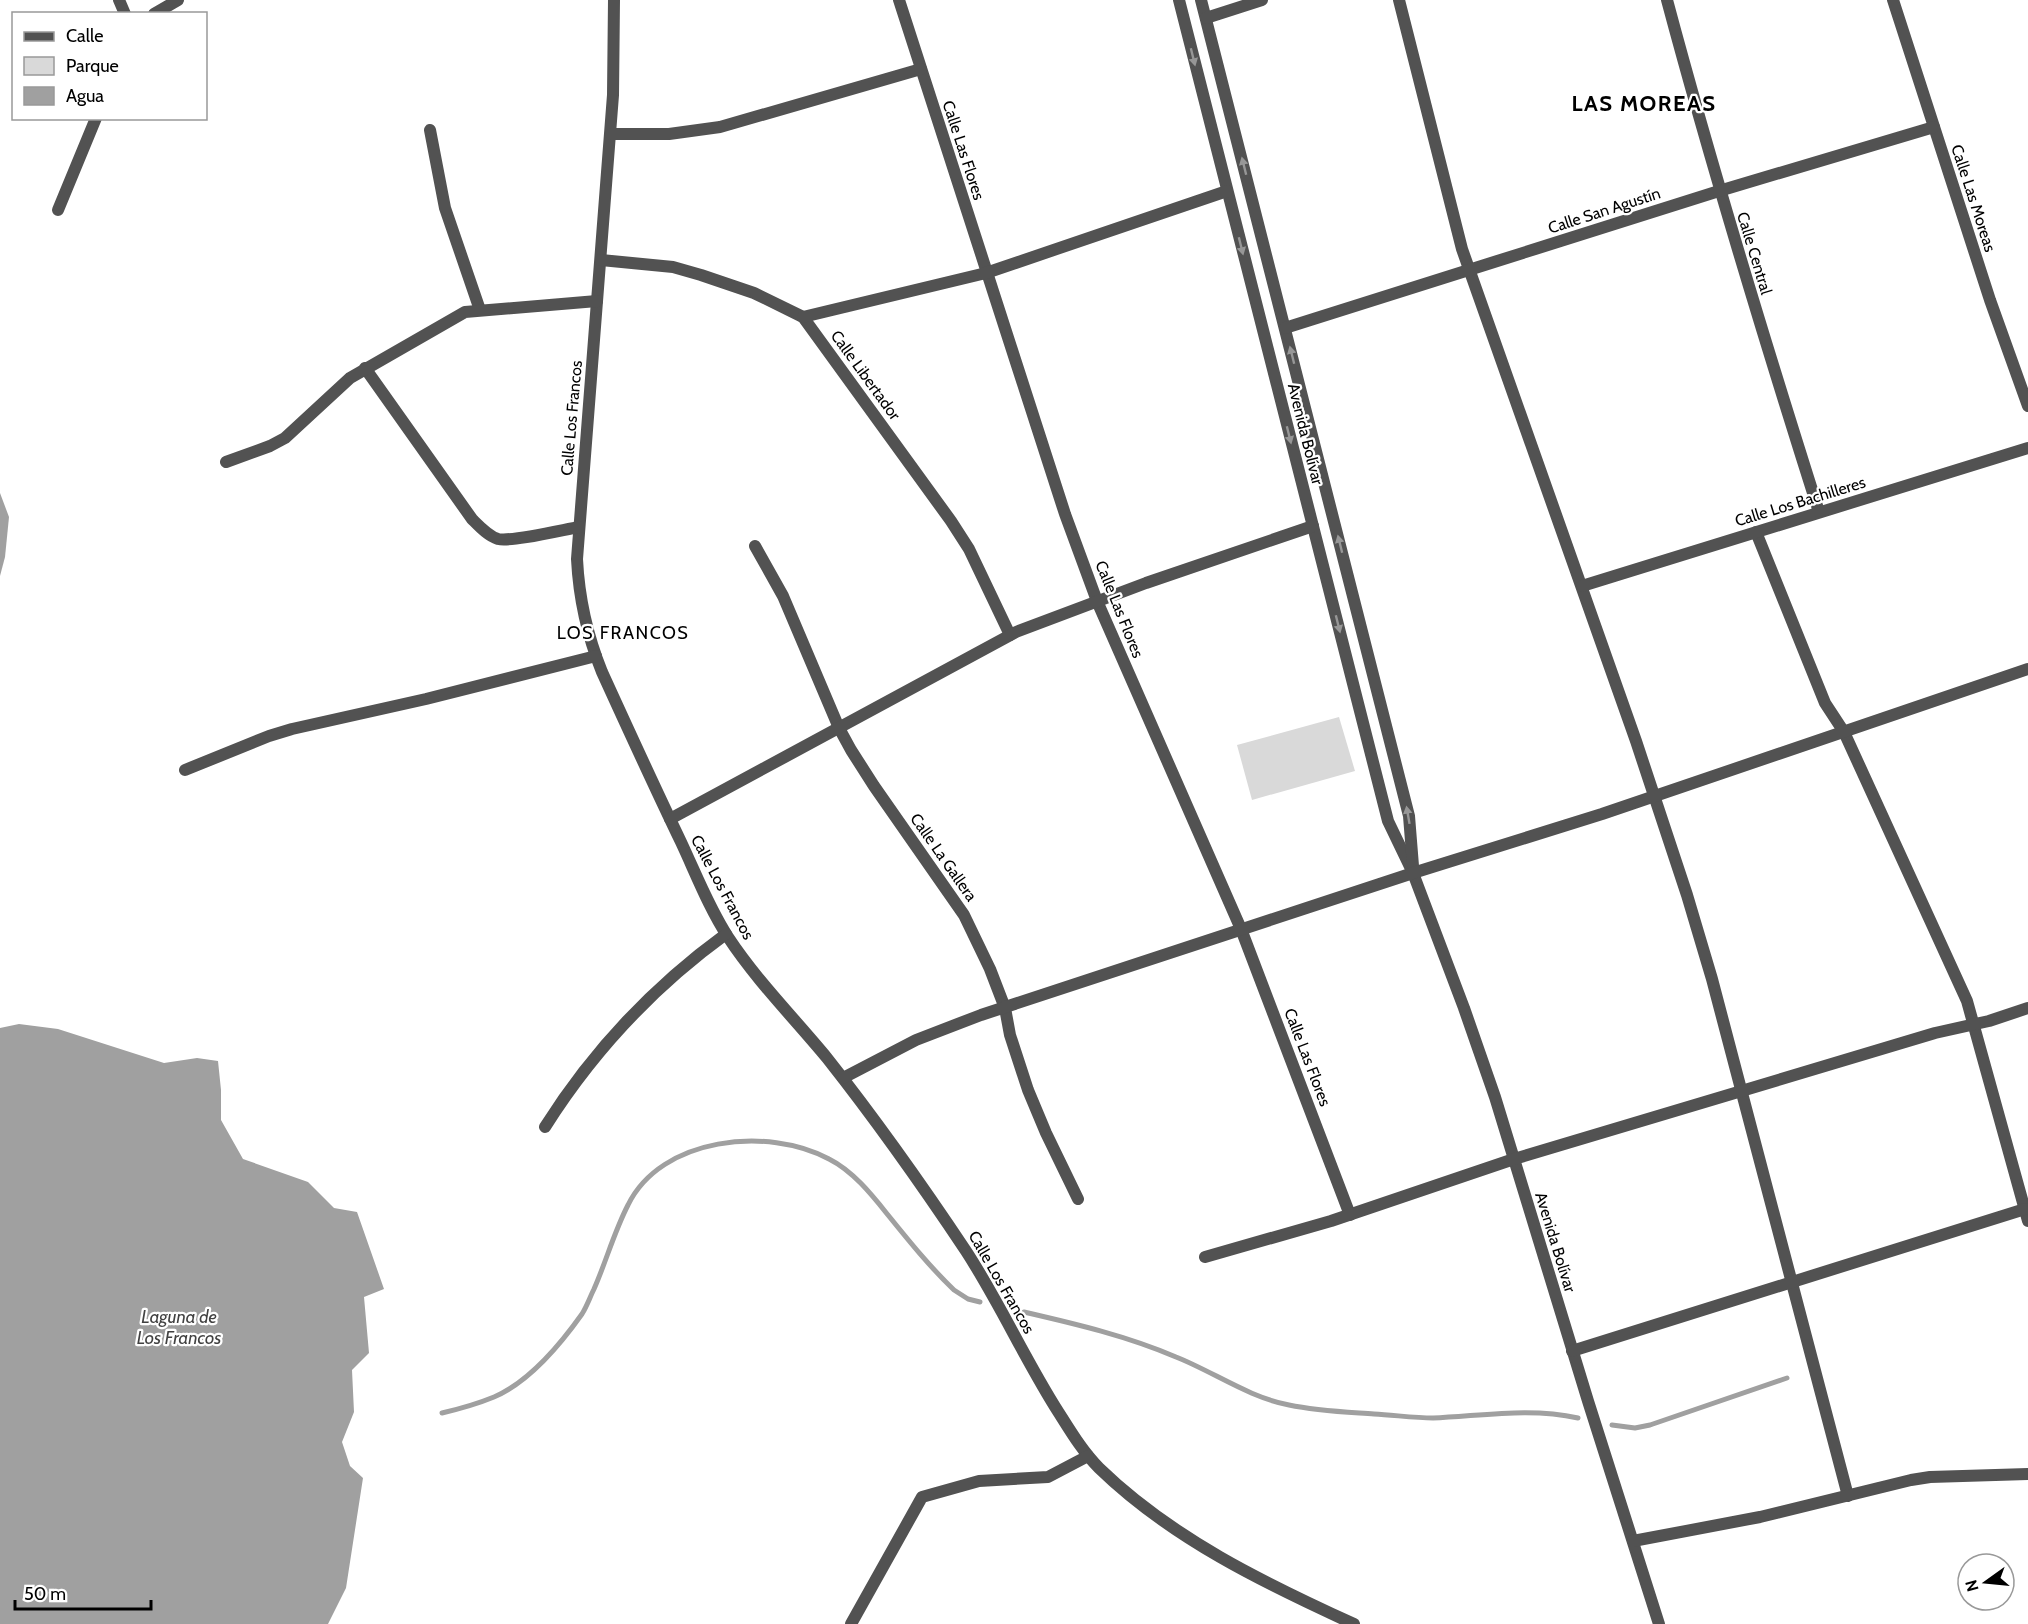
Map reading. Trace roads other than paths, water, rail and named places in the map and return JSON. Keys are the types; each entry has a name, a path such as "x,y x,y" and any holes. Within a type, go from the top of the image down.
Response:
{"street":[{"path":"157,12 178,0"},
{"name":"Calle Los Francos","path":"614,0 614,95 577,559 584,619 596,656 670,819 726,934 745,961 843,1078 901,1156 979,1270 1035,1374 1088,1456 1122,1488 1199,1544 1266,1582 1354,1624"},
{"name":"Calle Las Flores","path":"899,0 1065,514 1097,601 1241,929 1350,1215"},
{"name":"Avenida Bolívar","path":"1179,0 1388,821 1413,873 1464,1008 1514,1159 1659,1624"},
{"name":"Avenida Bolívar","path":"1201,0 1409,816 1413,873"},
{"path":"1206,18 1262,0"},
{"path":"1399,0 1469,270 1582,586 1687,895 1712,979 1848,1496"},
{"name":"Calle Central","path":"1667,0 1719,191 1819,512"},
{"name":"Calle Las Moreas","path":"1893,0 1990,300 2028,406"},
{"path":"611,134 669,134 720,127 921,69"},
{"path":"58,210 95,120"},
{"name":"Calle San Agustín","path":"1285,328 1719,191 1934,127"},
{"path":"430,130 445,208 480,310"},
{"path":"803,317 987,273 1227,191"},
{"name":"Calle Libertador","path":"601,260 673,267 701,274 754,293 803,317 951,521 969,549 1010,635"},
{"path":"226,462 285,438 350,378 465,312 597,301"},
{"path":"365,368 472,519 490,535 496,539 510,539 579,527"},
{"name":"Calle Los Bachilleres","path":"1582,586 2028,447"},
{"path":"670,819 1037,622 1313,526"},
{"path":"1572,1351 1791,1283 2026,1215 1967,1001 1844,732 1826,703 1756,532"},
{"name":"Calle La Gallera","path":"755,546 783,596 839,728 874,786 964,915 990,969 1005,1008 1010,1035 1028,1090 1078,1199"},
{"path":"185,770 292,729 426,699 596,656"},
{"path":"843,1078 916,1040 1005,1008 1241,929 1654,796 2028,669"},
{"path":"545,1127 588,1064 647,1000 690,961 726,934"},
{"path":"1205,1257 1350,1215 1514,1159 1935,1033 1974,1025 2028,1008"},
{"path":"850,1624 922,1497 979,1481 1048,1477 1088,1456"},
{"path":"1633,1541 1760,1517 1894,1483 1930,1478 2028,1474"}],"water":[{"path":"0,493 9,517 5,557 0,576"},
{"name":"Laguna de Los Francos","path":"19,1024 58,1029 164,1063 197,1058 218,1061 221,1120 243,1159 308,1182 334,1208 357,1212 384,1289 364,1297 369,1353 352,1370 354,1412 342,1442 350,1466 363,1478 346,1588 328,1624 0,1624 0,1028"}],"waterway":[{"path":"442,1413 494,1397 519,1382 543,1362 584,1311 623,1215 644,1182 665,1164 690,1152 718,1144 747,1141 776,1143 804,1149 838,1164 869,1192 920,1254 954,1290 968,1299 980,1302"},
{"path":"1024,1312 1139,1343 1190,1363 1259,1396 1300,1407 1426,1418 1506,1413 1542,1413 1578,1418"},
{"path":"1612,1425 1635,1428 1650,1425 1787,1378"}],"district":[{"name":"LAS MOREAS","path":"1644,103"},
{"name":"LOS FRANCOS","path":"623,633"}]}
